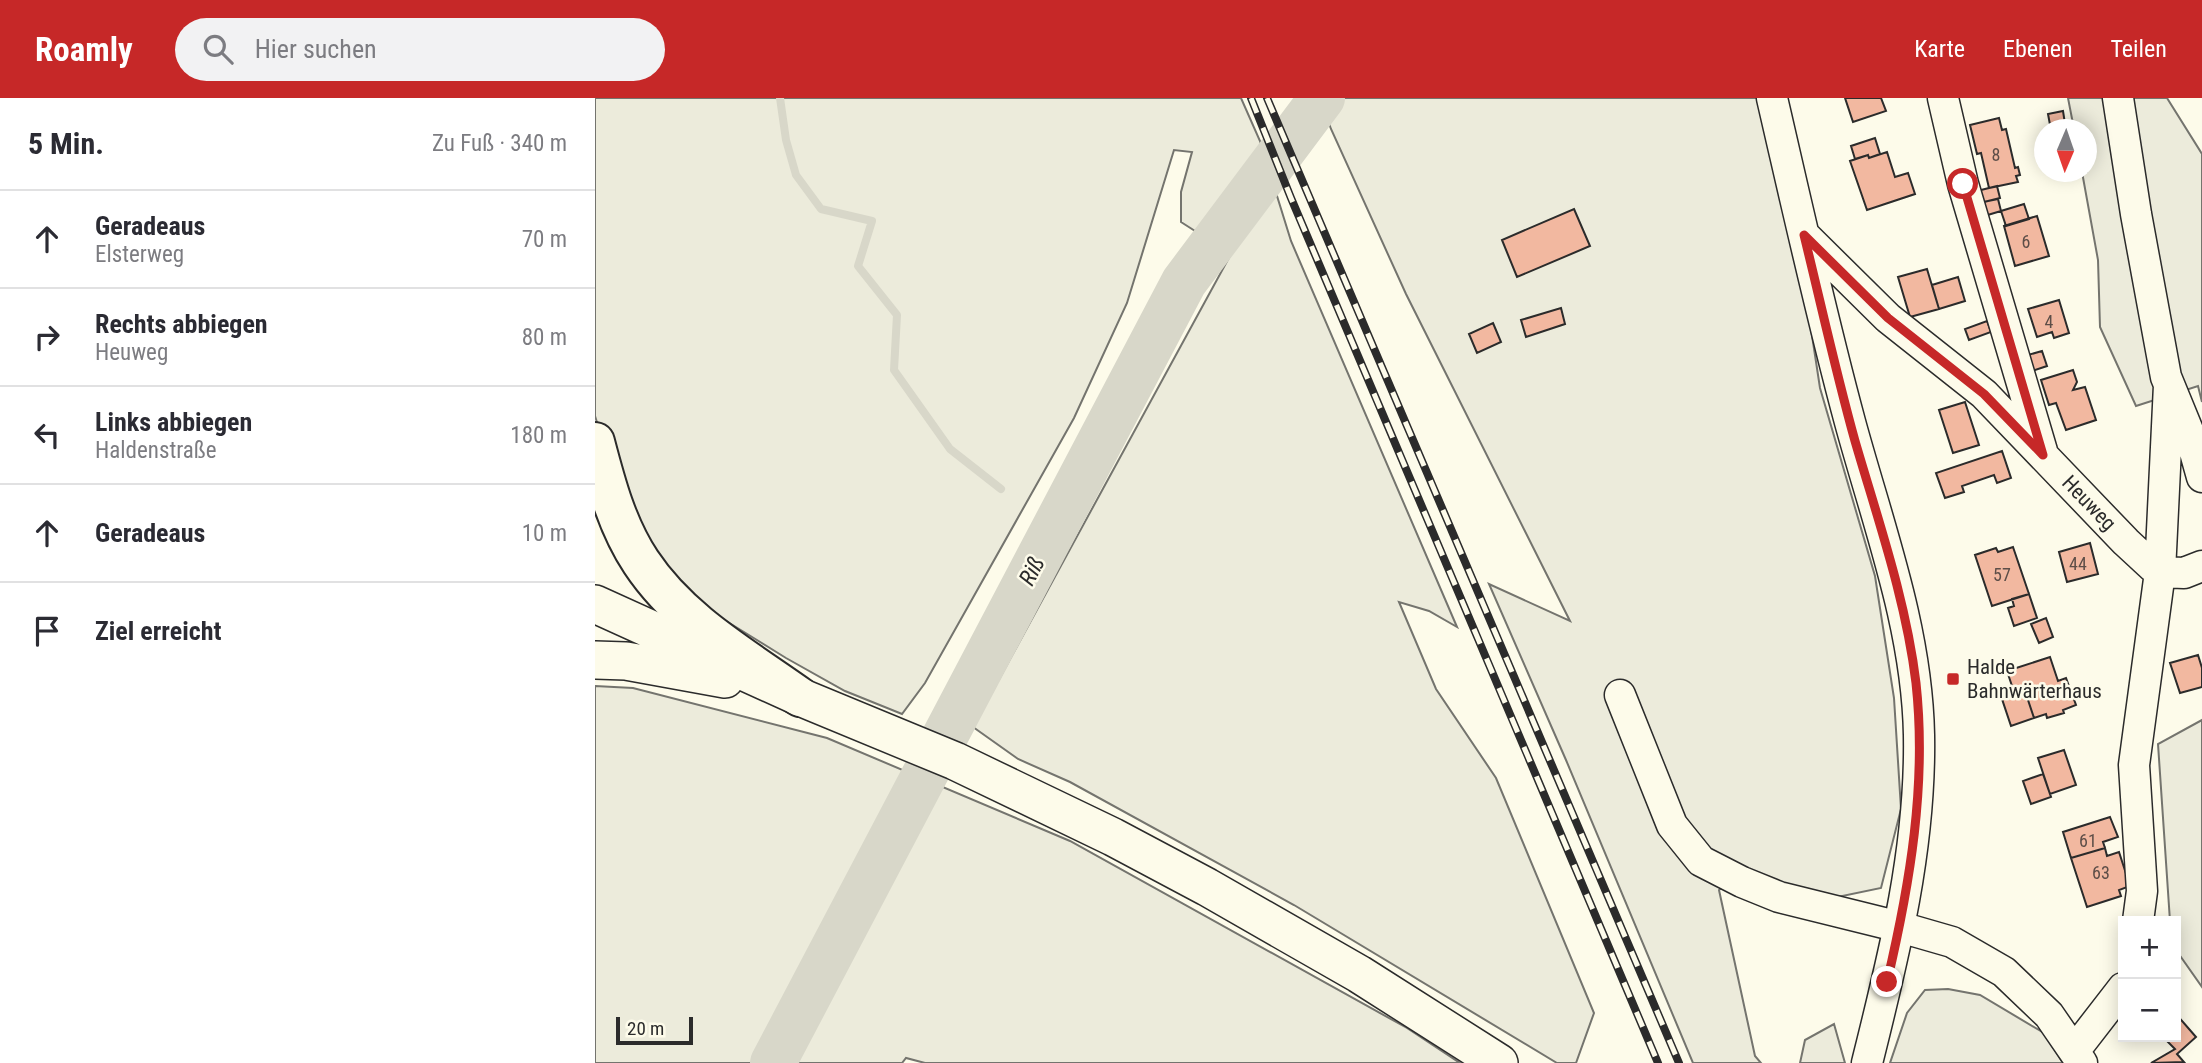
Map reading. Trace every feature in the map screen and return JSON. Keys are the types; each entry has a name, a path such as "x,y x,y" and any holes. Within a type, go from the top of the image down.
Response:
{"highway":[{"path":"595,442 610,499 639,561 657,585 707,630 800,697"}],"main road":[{"path":"595,604 800,697 862,721 1113,837 1359,974 1499,1063"},
{"path":"595,660 626,661 697,673 800,697"}],"street":[{"path":"1772,98 1850,421 1901,601 1915,676 1919,735 1913,856 1900,927 1867,1063"},
{"path":"1943,98 1963,184 2043,455"},
{"path":"2118,98 2136,214 2169,385 2191,438 2202,477"},
{"name":"Heuweg","path":"1804,235 1888,318 1984,394 2126,542 2160,572"},
{"path":"2139,916 2142,891 2134,765 2160,572 2169,385"},
{"path":"2160,572 2184,573 2202,566"},
{"path":"1620,695 1672,825 1701,861 1742,883 1779,897 1952,942 2004,972 2049,1015 2078,1057 2118,996"}],"shaded area":[{"path":"595,98 1241,98 1260,141 1291,241 1457,627 1429,611 1399,602 1436,689 1496,778 1594,1013 1576,1063 1557,1063 1294,905 1070,782 1018,759 973,727 1231,254 1181,222 1181,192 1192,152 1174,150 1127,303 1074,418 925,683 902,714 845,691 705,608 657,566 619,493 595,416"},
{"path":"1320,98 1764,98 1797,237 1820,388 1875,576 1894,698 1901,809 1881,888 1828,899 1741,870 1719,890 1755,1056 1761,1063 1693,1063 1489,584 1570,621 1406,294 1331,129"},
{"path":"2068,98 2167,98 2202,154 2202,402 2198,386 2136,406 2100,327 2098,260 2084,182 2097,182 2097,119 2072,119"},
{"path":"595,686 633,688 827,738 1070,841 1407,1028 1460,1063 925,1063 906,1058 902,1063 595,1063"},
{"path":"2202,720 2202,987 2181,957 2181,916 2170,916 2158,744"},
{"path":"1948,989 1980,995 2044,1033 2063,1063 1890,1063 1907,1013 1925,990"},
{"path":"1834,1024 1845,1063 1800,1063 1805,1040"}],"building":[{"path":"1845,98 1881,98 1886,111 1853,122"},
{"path":"2063,111 2064,119 2049,119 2048,114"},
{"path":"1999,118 2002,130 2006,129 2015,168 2018,167 2020,175 2016,176 2018,182 1989,188 1981,153 1977,154 1970,125"},
{"path":"1875,138 1880,154 1855,159 1851,146"},
{"path":"1887,152 1895,177 1908,173 1915,194 1867,210 1850,161"},
{"path":"1997,186 2000,198 1980,203 1977,191"},
{"path":"1998,199 2001,211 1981,217 1978,203"},
{"path":"2024,204 2029,219 2006,226 2001,211"},
{"path":"1574,209 1590,246 1517,277 1502,240"},
{"path":"2037,216 2049,256 2015,266 2004,226"},
{"path":"1927,269 1939,309 1910,317 1898,277"},
{"path":"1958,277 1965,301 1939,309 1932,285"},
{"path":"2059,300 2069,333 2054,338 2052,332 2037,337 2028,309"},
{"path":"1561,308 1565,324 1526,337 1521,320"},
{"path":"1987,321 1991,332 1969,340 1965,329"},
{"path":"1493,323 1501,342 1477,353 1469,334"},
{"path":"2042,351 2047,366 2026,373 2021,357"},
{"path":"2073,370 2077,382 2073,390 2085,387 2096,420 2066,430 2056,403 2049,405 2041,380"},
{"path":"1965,402 1979,445 1953,453 1939,410"},
{"path":"2002,451 2011,478 1997,483 1994,475 1962,486 1964,492 1945,498 1936,473"},
{"path":"2090,543 2098,574 2067,582 2059,552"},
{"path":"2013,547 2029,594 1992,606 1975,555 1996,548 1998,552"},
{"path":"2029,594 2037,618 2014,626 2008,608 2014,606 2012,599"},
{"path":"2046,618 2053,637 2039,643 2031,624"},
{"path":"2198,655 2202,668 2202,687 2180,693 2170,663"},
{"path":"2050,657 2058,681 2066,678 2076,705 2063,710 2064,713 2047,718 2046,714 2034,718 2025,691 2015,695 2007,671"},
{"path":"2025,691 2034,718 2011,726 2002,699"},
{"path":"2064,750 2076,785 2050,794 2038,758"},
{"path":"2043,774 2051,797 2031,804 2023,781"},
{"path":"2110,817 2118,837 2103,842 2105,848 2071,858 2063,832"},
{"path":"2105,848 2107,856 2119,852 2130,886 2119,890 2121,896 2087,907 2071,858"},
{"path":"2181,1020 2196,1037 2177,1054 2184,1062 2151,1063 2175,1049 2168,1042 2181,1042"}],"waterway":[{"path":"780,98 786,140 796,175 821,209 872,221 858,266 897,315 894,370 950,449 1001,489"},
{"name":"Riß","path":"773,1063 1184,282 1322,98"}],"railway":[{"path":"1251,98 1658,1063"},
{"path":"1267,98 1679,1063"}],"place":[{"name":"Halde Bahnwärterhaus","path":"1953,679"}],"route":[{"path":"1887,982 1913,856 1919,735 1914,667 1901,601 1850,421 1804,235 1888,318 1984,394 2043,455 1963,184"}]}
